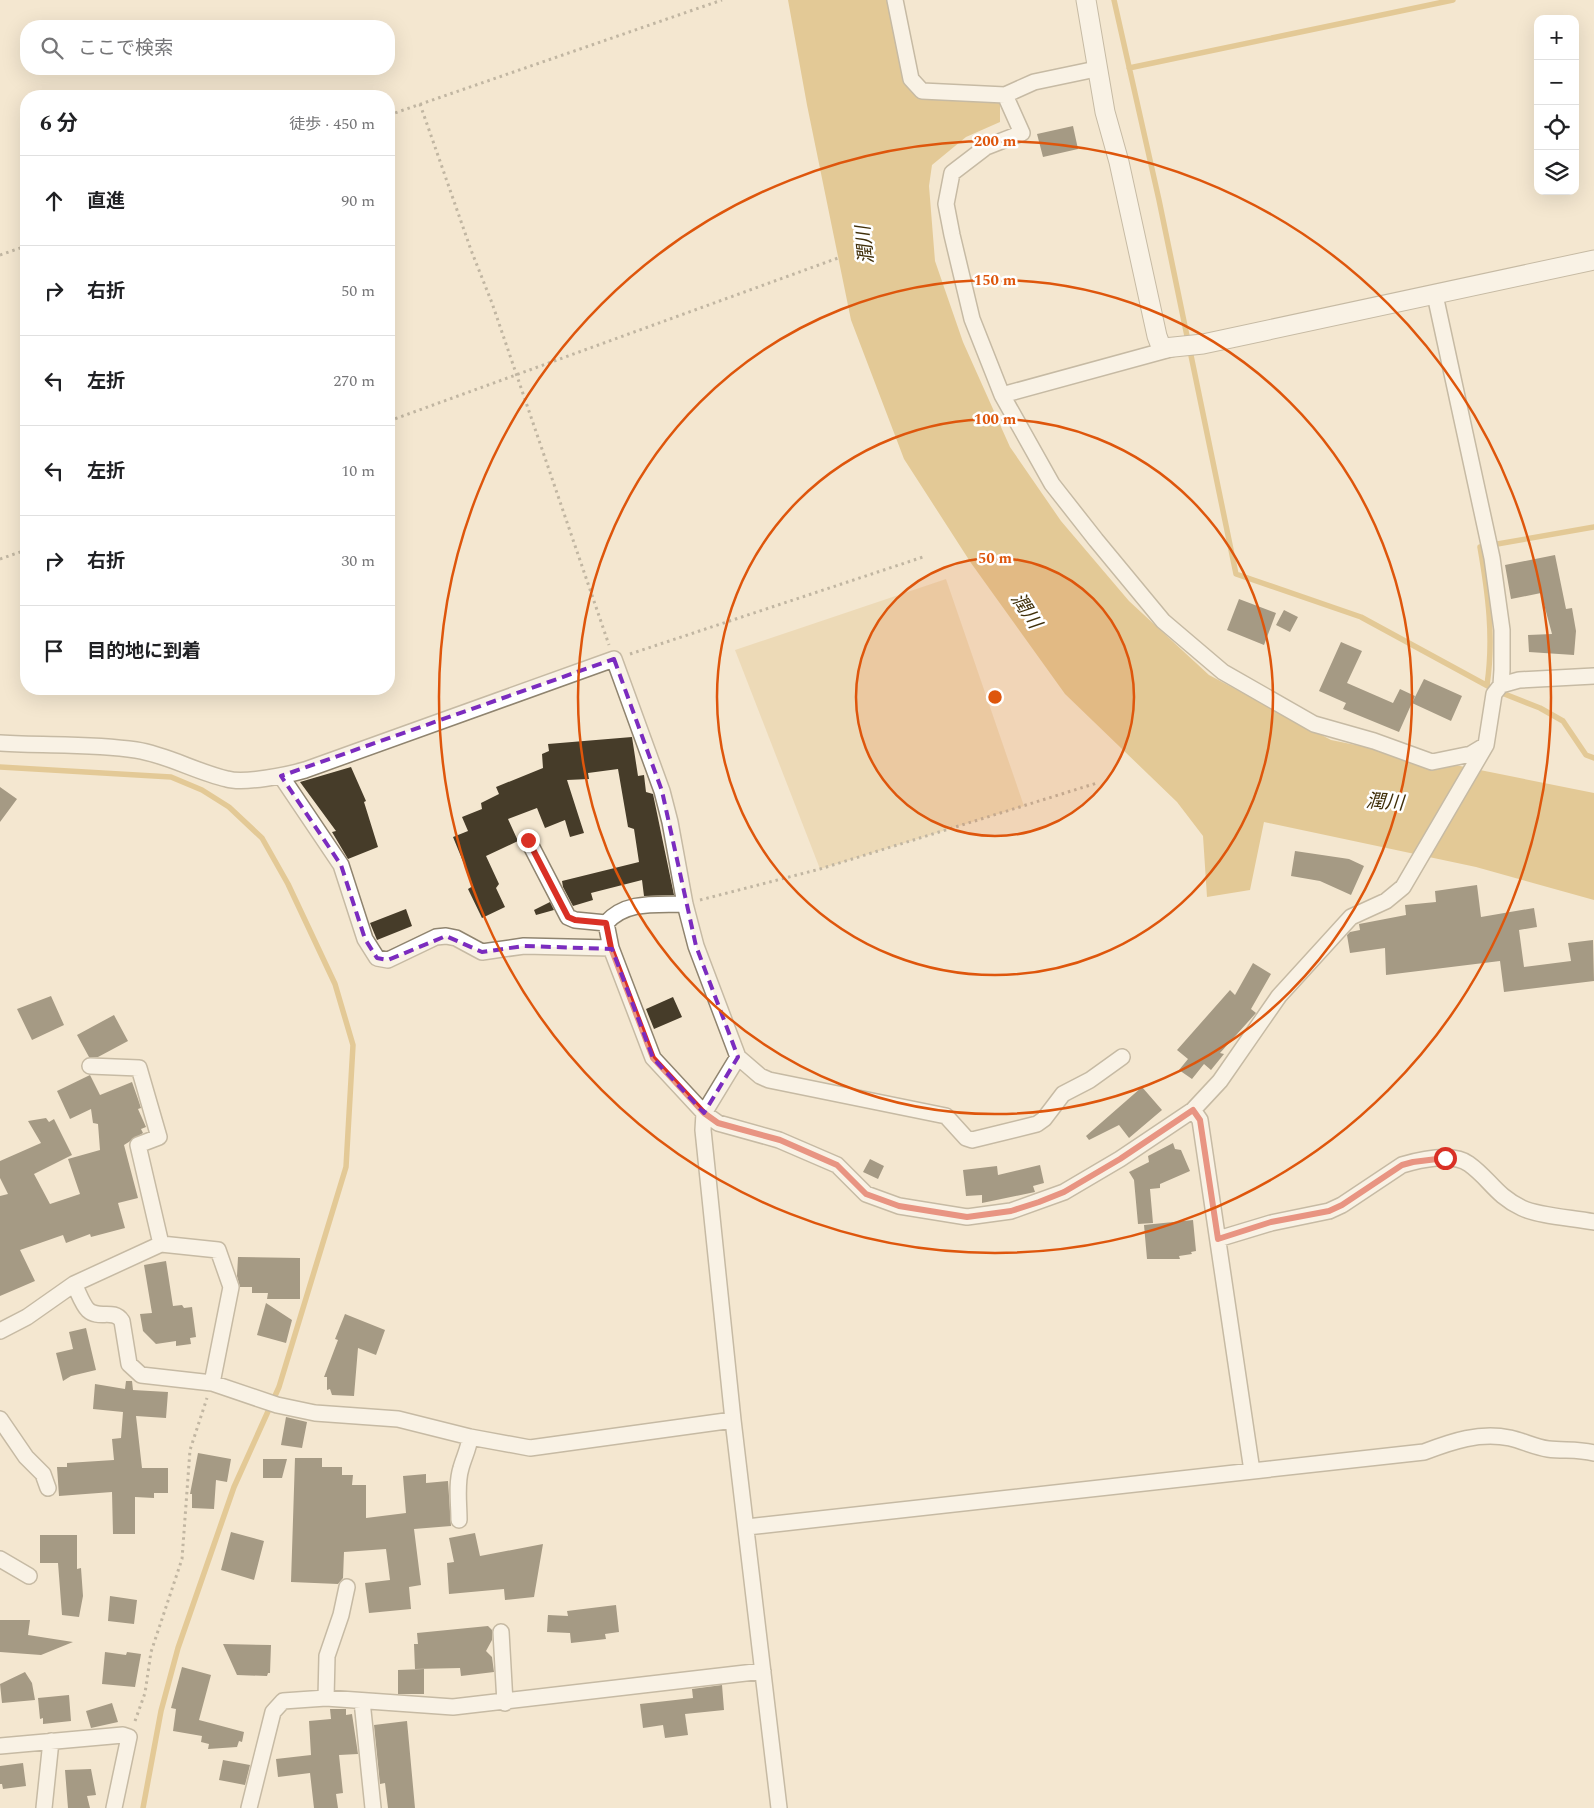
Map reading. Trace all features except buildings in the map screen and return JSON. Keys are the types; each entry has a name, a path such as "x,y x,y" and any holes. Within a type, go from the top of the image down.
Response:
{"street":[{"path":"895,0 911,79 922,91 1005,95 1034,82 1096,71"},
{"path":"1086,0 1096,71 1119,162 1157,336 1164,348 1174,348"},
{"path":"1005,95 1022,133 986,147 952,173 946,204 972,318 1002,395 1052,484 1163,621 1223,672 1314,724 1374,741 1432,762 1470,754 1486,745"},
{"path":"1002,395 1174,348 1203,344 1367,307 1435,295 1594,260"},
{"path":"1435,295 1492,558 1502,630 1501,685"},
{"path":"0,743 84,745 136,750 156,754 228,780 280,776 315,767 614,659 662,791 670,822 685,904 706,976 736,1046 738,1057 760,1076 769,1080 946,1116 966,1138 972,1140 1037,1124 1044,1119 1063,1094 1090,1080 1122,1057"},
{"path":"606,923 611,948 653,1058 704,1113 718,1123 780,1140 837,1165 866,1194 899,1206 967,1217 1011,1211 1064,1192 1120,1159 1193,1110 1220,1081 1279,996 1351,917 1386,901 1403,887 1486,745 1494,694 1501,685 1519,680 1594,676"},
{"path":"280,776 341,865 365,939 377,958 388,960 436,937 446,936 456,938 482,952 524,946 611,948"},
{"path":"528,840 568,917 575,920 606,923"},
{"path":"606,923 611,918 641,904 685,904"},
{"path":"738,1057 704,1113 703,1130 733,1420 779,1808"},
{"path":"90,1066 139,1068 159,1137 138,1145 161,1244"},
{"path":"1193,1110 1200,1120 1252,1471"},
{"path":"1218,1239 1271,1222 1329,1211 1342,1205 1402,1165 1445,1158 1462,1160 1470,1164 1504,1199 1525,1209 1594,1222"},
{"path":"0,1331 27,1317 74,1284 161,1244 218,1250 231,1287 212,1383"},
{"path":"74,1284 88,1310 97,1314 114,1314 122,1321 129,1364 140,1375 212,1383 278,1406 315,1413 398,1419 470,1437 530,1448 733,1420"},
{"path":"0,1419 26,1457 43,1474 48,1488"},
{"path":"747,1527 1424,1452 1458,1439 1481,1435 1509,1438 1548,1449 1577,1449 1594,1453"},
{"path":"459,1520 458,1491 461,1468 469,1447 470,1437"},
{"path":"0,1559 29,1576"},
{"path":"326,1698 327,1656 343,1608 347,1587"},
{"path":"501,1632 506,1703"},
{"path":"249,1808 273,1712 277,1705 283,1701 326,1698 453,1707 506,1703 763,1671"},
{"path":"362,1701 373,1808"},
{"path":"0,1746 123,1735 129,1737 114,1808"},
{"path":"44,1808 51,1741"}],"path":[{"path":"395,113 722,0"},
{"path":"420,104 517,375 614,659 923,557"},
{"path":"0,255 20,248"},
{"path":"395,419 838,258"},
{"path":"0,559 20,552"},
{"path":"685,904 820,869 1097,783"},
{"path":"129,1737 145,1693 151,1652 182,1559 190,1450 212,1383"}],"highlighted area":[{"path":"614,659 662,791 696,946 738,1057 704,1113 653,1058 612,949 524,946 482,952 446,936 388,960 377,958 365,939 341,865 281,776"}],"shaded area":[{"path":"946,579 1024,806 820,869 735,650"}],"water":[{"name":"潤川","path":"788,0 887,0 906,83 1000,101 1000,122 966,137 932,165 929,186 935,261 963,342 1010,447 1061,521 1129,601 1209,675 1331,740 1594,793 1594,900 1476,867 1264,822 1250,890 1207,897 1203,836 1177,802 1065,694 971,563 904,459 851,320 807,105"}],"waterway":[{"path":"1114,0 1159,200 1236,574 1361,617 1497,691 1540,708 1563,721 1586,755 1594,758"},
{"path":"1129,68 1453,0"},
{"path":"1487,685 1490,633 1480,547 1594,527"},
{"path":"0,767 171,777 202,790 229,807 262,838 288,884 335,984 353,1045 346,1167 279,1387 234,1487 178,1648 161,1711 143,1808"}],"route":[{"path":"528,840 568,917 575,920 606,923 611,948 653,1058 704,1113 718,1123 780,1140 837,1165 866,1194 899,1206 967,1217 1011,1211 1039,1202 1064,1192 1120,1159 1193,1110 1200,1120 1218,1239 1224,1239 1271,1222 1329,1211 1342,1205 1402,1165 1445,1158"}]}
